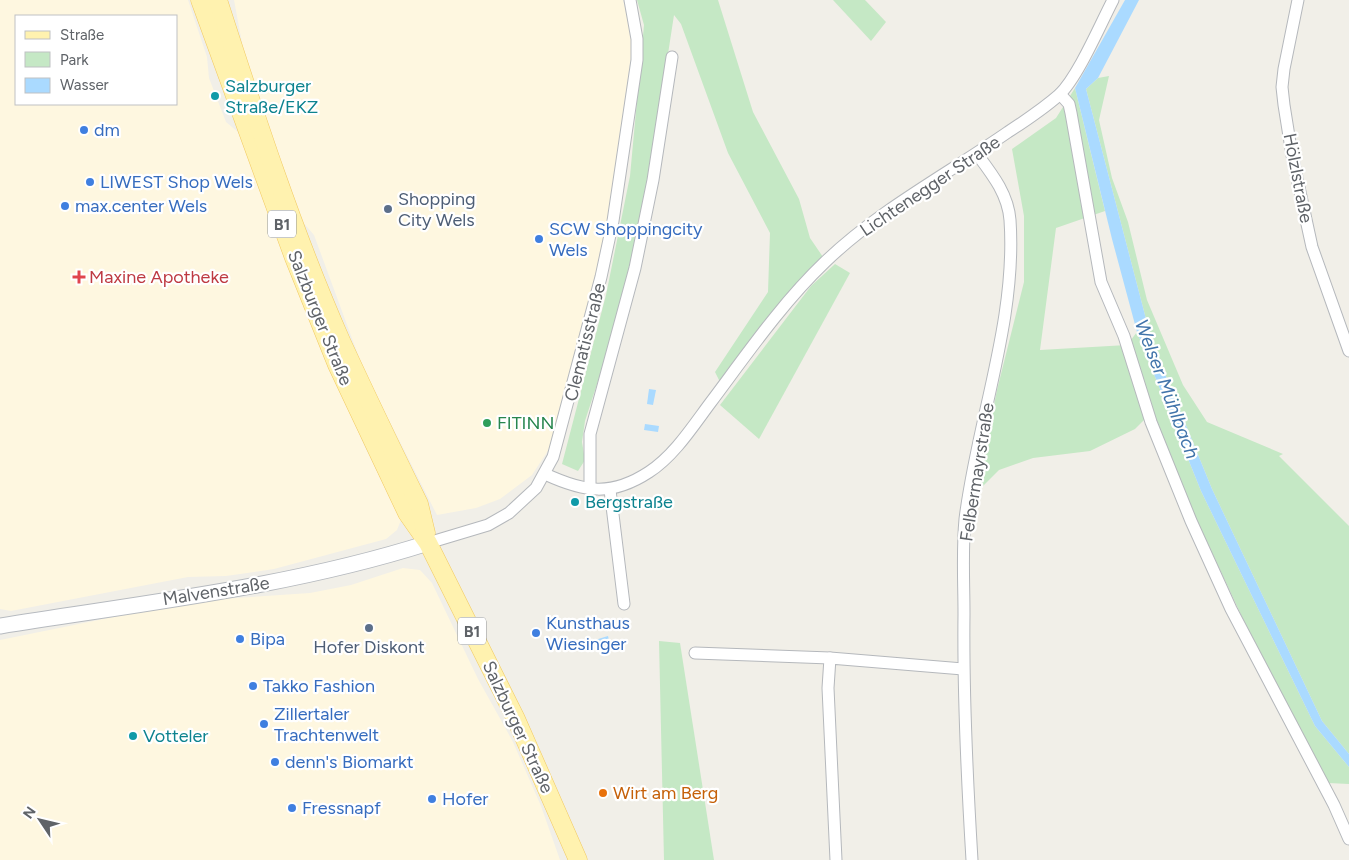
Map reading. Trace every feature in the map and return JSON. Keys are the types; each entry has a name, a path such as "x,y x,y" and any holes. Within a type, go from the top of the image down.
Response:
{"main road":[{"name":"Salzburger Straße","path":"200,0 322,328 407,513 428,543 516,719 578,860"},
{"name":"Salzburger Straße","path":"218,0 259,125 311,264 342,342 419,504 428,543"}],"street":[{"name":"Clematisstraße","path":"545,474 561,433 583,352 613,221 637,60 638,39 630,0"},
{"name":"Lichtenegger Straße","path":"545,474 573,486 610,490 622,487 650,472 682,440 785,306 825,262 878,217 977,154 1060,94 1081,63 1113,0"},
{"name":"Hölzlstraße","path":"1298,0 1284,69 1282,88 1284,105 1294,165 1312,247 1349,350"},
{"path":"590,489 590,434 635,268 653,180 672,57"},
{"path":"1060,94 1069,104 1071,113 1101,282 1127,343 1151,422 1231,609 1334,805 1349,839"},
{"name":"Felbermayrstraße","path":"972,860 964,669 965,522 1006,296 1011,232 1008,205 993,175 977,154"},
{"path":"428,543 488,524 509,513 523,502 545,474"},
{"path":"610,490 624,604"},
{"name":"Malvenstraße","path":"0,626 288,579 370,562 428,543"},
{"path":"695,652 830,658 964,669"},
{"path":"830,658 828,688 836,860"}],"shaded area":[{"path":"0,0 188,0 207,57 209,78 226,122 238,132 364,445 401,520 397,530 386,539 274,569 226,576 188,577 11,611 0,609"},
{"path":"234,0 623,0 633,43 608,215 588,309 562,412 549,449 532,475 500,499 476,508 437,515 364,371 314,235 301,220 245,59"},
{"path":"403,568 420,570 432,583 478,679 513,742 541,806 560,860 0,860 0,640 192,601 310,593 351,585"}],"green space":[{"path":"637,0 718,0 753,112 799,199 810,238 823,257 720,382 715,372 768,292 770,233 728,153 681,24 674,15 646,197 623,304 585,421 582,442 585,460 578,471 562,464 606,295 630,176 644,25"},
{"path":"833,0 865,0 886,22 871,41"},
{"path":"1109,76 1099,120 1112,178 1128,222 1147,300 1183,385 1207,422 1283,454 1279,456 1349,526 1349,754 1322,721 1212,489 1152,342 1086,89 1098,78"},
{"path":"1075,88 1105,211 1056,228 1040,350 1127,345 1137,332 1201,491 1315,726 1349,767 1349,784 1328,783 1243,619 1179,482 1153,411 1135,429 1090,451 1033,458 999,470 976,493 997,390 1024,282 1024,216 1012,149 1056,118"},
{"path":"835,264 850,273 759,439 720,405 811,286"},
{"path":"659,641 680,643 714,860 664,860"}],"water":[{"name":"Welser Mühlbach","path":"1125,0 1139,0 1098,78 1086,89 1152,342 1212,489 1322,721 1349,754 1349,767 1315,726 1201,491 1137,332 1075,88"},
{"path":"649,389 656,390 653,405 647,404"},
{"path":"645,424 659,426 658,432 644,430"},
{"path":"608,636 610,644 597,647 595,640"}],"place":[{"name":"Salzburger Straße/EKZ","path":"215,96"},
{"name":"dm","path":"84,130"},
{"name":"LIWEST Shop Wels","path":"90,182"},
{"name":"max.center Wels","path":"65,206"},
{"name":"Shopping City Wels","path":"388,209"},
{"name":"SCW Shoppingcity Wels","path":"539,239"},
{"name":"Maxine Apotheke","path":"79,277"},
{"name":"FITINN","path":"487,423"},
{"name":"Bergstraße","path":"575,502"},
{"name":"Hofer Diskont","path":"369,628"},
{"name":"Kunsthaus Wiesinger","path":"536,633"},
{"name":"Bipa","path":"240,639"},
{"name":"Takko Fashion","path":"253,686"},
{"name":"Zillertaler Trachtenwelt","path":"264,724"},
{"name":"Votteler","path":"133,736"},
{"name":"denn's Biomarkt","path":"275,762"},
{"name":"Wirt am Berg","path":"603,793"},
{"name":"Hofer","path":"432,799"},
{"name":"Fressnapf","path":"292,808"}]}
